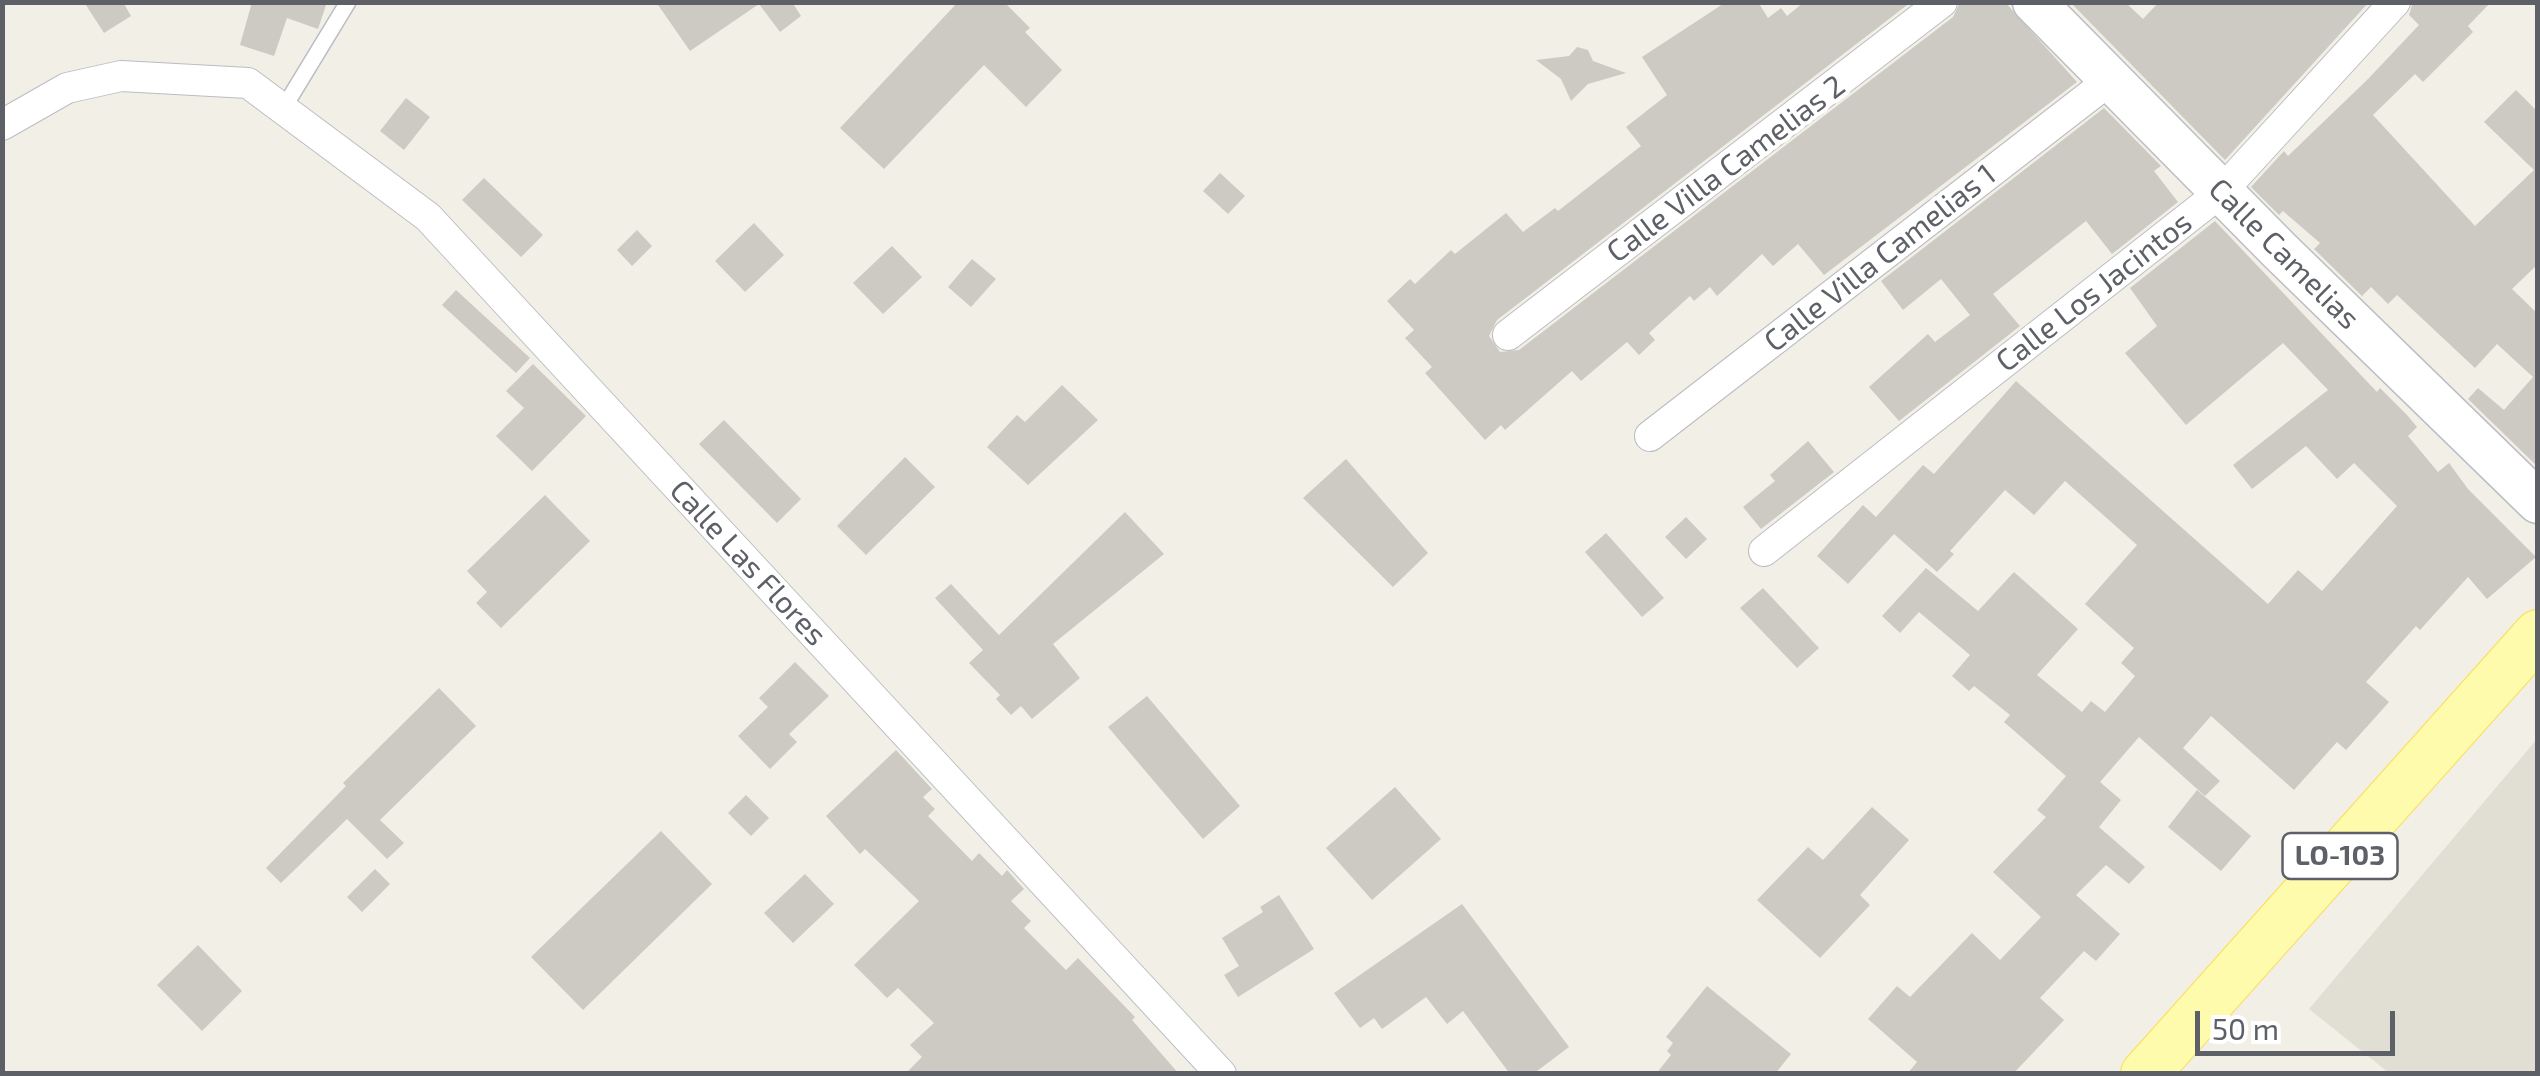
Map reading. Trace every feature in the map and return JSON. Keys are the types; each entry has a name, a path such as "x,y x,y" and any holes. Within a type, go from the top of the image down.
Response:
{"main road":[{"name":"LO-103","path":"2163,1066 2538,634"}],"street":[{"name":"Calle Villa Camelias 2","path":"1508,335 1942,2"},
{"name":"Calle Camelias","path":"2034,2 2538,502"},
{"name":"Calle Los Jacintos","path":"1764,551 2222,192 2395,2"},
{"name":"Calle Las Flores","path":"2,125 67,88 122,76 248,83 428,217 1221,1074"},
{"name":"Calle Villa Camelias 1","path":"1650,436 2110,80"}],"lane":[{"path":"283,109 348,2"}],"shaded area":[{"path":"2537,739 2537,1073 2389,1073 2309,1009"}],"building":[{"path":"84,2 123,2 131,16 104,33"},
{"path":"252,2 327,2 318,29 287,18 274,56 240,45"},
{"path":"656,2 792,2 801,16 780,32 759,4 690,51"},
{"path":"958,2 1004,2 1030,28 1025,32 1062,70 1026,107 984,65 884,169 840,128"},
{"path":"1726,2 1758,2 1768,18 1781,8 1787,16 1804,2 1911,2 1497,320 1489,336 1500,352 1519,350 1953,17 1960,2 2005,2 2077,82 1824,275 1798,244 1773,266 1762,254 1717,296 1710,287 1694,301 1690,296 1649,333 1655,340 1639,355 1627,342 1581,381 1572,371 1505,430 1501,425 1485,440 1425,373 1432,367 1405,338 1414,330 1387,301 1410,279 1415,284 1451,250 1455,254 1506,213 1523,232 1555,208 1558,211 1641,146 1626,127 1667,95 1642,57"},
{"path":"2070,2 2125,2 2143,19 2159,2 2369,2 2225,160"},
{"path":"2413,2 2491,2 2468,26 2473,32 2423,82 2415,74 2373,115 2475,226 2534,170 2484,122 2516,90 2538,112 2538,264 2512,289 2538,314 2538,467 2468,399 2478,388 2504,410 2533,377 2497,344 2475,368 2397,295 2388,304 2371,287 2362,296 2314,249 2320,243 2283,211 2279,215 2251,187 2284,151 2288,156 2368,79 2419,25 2409,15"},
{"path":"1577,47 1588,50 1593,61 1626,73 1588,84 1571,101 1561,79 1536,60 1569,56"},
{"path":"406,98 430,117 404,150 380,131"},
{"path":"2104,108 2161,166 2154,171 2178,202 2112,254 2086,221 1993,294 2020,326 1899,421 1869,387 1928,334 1935,342 1970,315 1941,279 1903,310 1881,281"},
{"path":"1220,173 1245,196 1228,214 1203,191"},
{"path":"484,178 543,235 521,257 462,200"},
{"path":"2215,221 2377,392 2380,388 2407,415 2417,427 2408,436 2438,472 2449,463 2468,489 2536,557 2487,599 2468,577 2420,630 2416,626 2366,682 2389,702 2346,750 2337,742 2294,790 2211,716 2183,748 2220,781 2205,796 2139,737 2100,782 2121,800 2099,827 2145,867 2129,884 2106,865 2076,895 2120,934 2096,961 2084,951 2040,998 2064,1020 2013,1074 1907,1074 1917,1062 1868,1019 1897,986 1910,997 1972,933 2000,960 2041,917 1993,872 2046,817 2037,810 2066,776 2004,722 2010,715 1974,686 1969,691 1952,676 1970,655 1919,612 1900,633 1882,616 1926,568 1978,611 2014,572 2078,629 2037,675 2082,712 2091,701 2105,712 2135,676 2121,663 2134,648 2085,604 2137,545 2065,481 2034,515 2005,490 1950,551 1954,554 1937,572 1894,534 1848,584 1817,556 1863,505 1876,517 1923,465 1934,474 2016,381 2268,604 2298,570 2322,591 2397,506 2354,463 2337,479 2306,446 2252,489 2233,465 2328,390 2283,343 2186,425 2125,353 2157,326 2130,288"},
{"path":"754,223 784,255 745,292 715,261"},
{"path":"637,230 652,246 632,266 617,250"},
{"path":"892,246 922,277 883,314 853,283"},
{"path":"972,259 996,279 971,307 948,287"},
{"path":"456,290 530,358 516,373 442,305"},
{"path":"533,364 586,416 532,471 496,436 524,408 506,391"},
{"path":"1062,385 1098,420 1028,485 987,447 1017,415 1025,422"},
{"path":"724,420 801,499 777,523 699,444"},
{"path":"1808,441 1834,472 1761,529 1743,507 1775,481 1770,475"},
{"path":"905,457 935,487 866,555 837,526"},
{"path":"1346,459 1428,553 1393,587 1303,498"},
{"path":"545,495 590,541 501,628 476,603 487,592 467,571"},
{"path":"1125,512 1164,554 1053,644 1080,678 1032,719 1021,706 1011,715 996,699 1000,695 969,663 983,650 935,598 951,584 999,635"},
{"path":"1686,517 1707,539 1686,559 1665,537"},
{"path":"1606,533 1664,598 1642,617 1585,552"},
{"path":"1763,588 1819,648 1797,668 1740,608"},
{"path":"795,662 829,696 789,734 797,742 770,769 738,736 768,707 759,698"},
{"path":"439,688 476,726 380,820 404,843 387,859 347,819 281,883 266,868 346,786 343,783"},
{"path":"1147,696 1240,806 1203,839 1108,727"},
{"path":"896,750 932,789 923,797 935,809 928,816 972,861 979,853 1002,876 1007,870 1024,889 1011,901 1031,921 1024,928 1066,970 1078,958 1135,1017 1132,1020 1179,1074 905,1074 922,1057 910,1045 934,1023 898,988 887,998 854,965 919,901 865,849 860,854 826,816"},
{"path":"1395,787 1441,839 1372,900 1326,848"},
{"path":"2197,790 2251,836 2221,871 2168,827"},
{"path":"746,795 769,818 751,836 728,813"},
{"path":"1872,807 1909,840 1860,895 1870,905 1820,958 1757,900 1808,847 1823,860"},
{"path":"661,831 712,884 583,1010 531,957"},
{"path":"375,869 390,884 362,912 347,897"},
{"path":"805,874 834,904 793,943 764,913"},
{"path":"1279,895 1314,949 1238,997 1224,975 1239,966 1222,938 1263,912 1260,907"},
{"path":"1462,904 1569,1047 1533,1074 1510,1074 1463,1011 1447,1024 1426,997 1382,1029 1374,1018 1360,1028 1334,993"},
{"path":"198,945 242,991 202,1031 157,985"},
{"path":"1707,986 1791,1054 1775,1074 1656,1074 1671,1055 1667,1051 1673,1043 1666,1037"}]}
